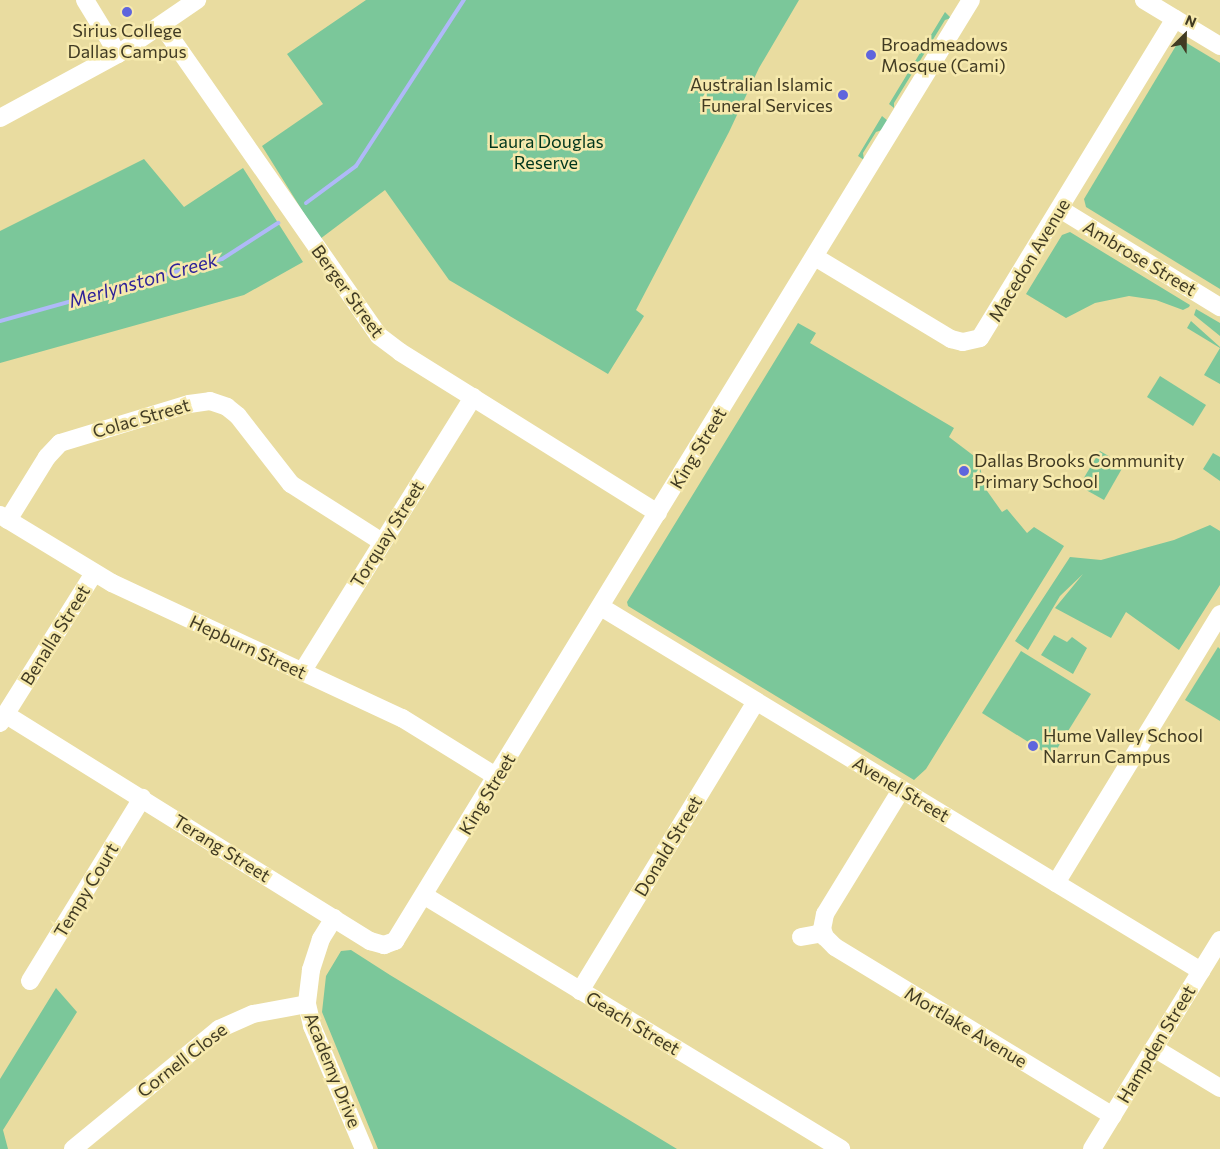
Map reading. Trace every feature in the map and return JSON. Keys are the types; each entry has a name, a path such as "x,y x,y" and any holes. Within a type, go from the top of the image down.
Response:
{"street":[{"path":"85,0 118,54"},
{"path":"0,118 118,54 197,0"},
{"name":"King Street","path":"425,896 971,0"},
{"path":"1144,0 1220,46"},
{"name":"Macedon Avenue","path":"815,257 951,339 970,342 986,331 1175,19"},
{"name":"Berger Street","path":"162,24 379,336 658,513"},
{"name":"Ambrose Street","path":"1060,209 1220,307"},
{"name":"Torquay Street","path":"302,672 473,397"},
{"name":"Colac Street","path":"4,517 47,457 60,443 189,404 210,401 227,407 238,416 291,484 382,542"},
{"name":"Hepburn Street","path":"4,517 94,573 402,718 497,777"},
{"name":"Benalla Street","path":"3,718 94,573"},
{"name":"Avenel Street","path":"601,607 1201,971"},
{"path":"1056,883 1220,614"},
{"name":"Donald Street","path":"580,990 756,701"},
{"name":"Terang Street","path":"3,718 142,798 378,944 390,944 400,936 425,896"},
{"path":"801,937 823,933 825,914 901,790"},
{"name":"Tempy Court","path":"30,981 142,798"},
{"name":"Geach Street","path":"425,896 841,1149"},
{"name":"Academy Drive","path":"339,921 315,961 307,983 307,1004 312,1026 364,1149"},
{"name":"Mortlake Avenue","path":"823,933 835,947 1113,1116"},
{"name":"Hampden Street","path":"1092,1149 1220,940"},
{"name":"Cornell Close","path":"73,1149 219,1029 253,1014 307,1004"},
{"path":"1154,1048 1220,1088"}],"green space":[{"name":"Laura Douglas Reserve","path":"366,0 799,0 759,68 729,132 636,310 644,316 608,374 449,280 385,190 320,239 262,146 323,104 287,54"},
{"path":"945,12 951,18 945,20 894,103 894,108 889,104"},
{"path":"1185,42 1220,63 1220,289 1086,207 1084,199 1177,44"},
{"path":"882,116 888,121 882,130 876,132 863,153 864,160 858,156"},
{"path":"144,159 184,207 243,168 303,262 244,295 0,363 0,231"},
{"path":"1070,232 1190,305 1189,307 1183,310 1156,300 1129,296 1095,303 1066,318 1026,294 1062,235"},
{"path":"1196,309 1220,323 1220,336 1194,315"},
{"path":"1191,321 1220,347 1220,348 1187,328"},
{"path":"798,323 816,333 810,343 954,428 949,437 978,459 985,488 1002,512 1007,509 1027,533 1034,527 1064,546 926,769 914,780 628,606 627,602"},
{"path":"1220,348 1220,384 1204,375"},
{"path":"1160,376 1206,405 1193,426 1147,397"},
{"path":"1100,451 1124,465 1104,500 1079,486"},
{"path":"1213,453 1220,457 1220,481 1203,469"},
{"path":"1210,525 1220,531 1220,585 1179,650 1126,612 1111,638 1055,608 1083,574 1060,596 1028,650 1015,641 1070,557 1101,560 1174,540"},
{"path":"1054,635 1067,642 1072,637 1087,648 1073,674 1041,655"},
{"path":"1218,647 1220,649 1220,721 1185,700"},
{"path":"1021,651 1091,694 1052,757 982,713"},
{"path":"351,950 677,1149 378,1149 322,1012 326,976 341,951"},
{"path":"56,988 77,1012 3,1130 8,1149 0,1149 0,1079"}],"waterway":[{"name":"Merlynston Creek","path":"306,203 356,166 464,0"},
{"name":"Merlynston Creek","path":"0,321 222,259 278,223"}],"place":[{"name":"Sirius College Dallas Campus","path":"127,12"},
{"name":"Broadmeadows Mosque (Cami)","path":"871,55"},
{"name":"Australian Islamic Funeral Services","path":"843,95"},
{"name":"Dallas Brooks Community Primary School","path":"964,471"},
{"name":"Hume Valley School Narrun Campus","path":"1033,746"}]}
